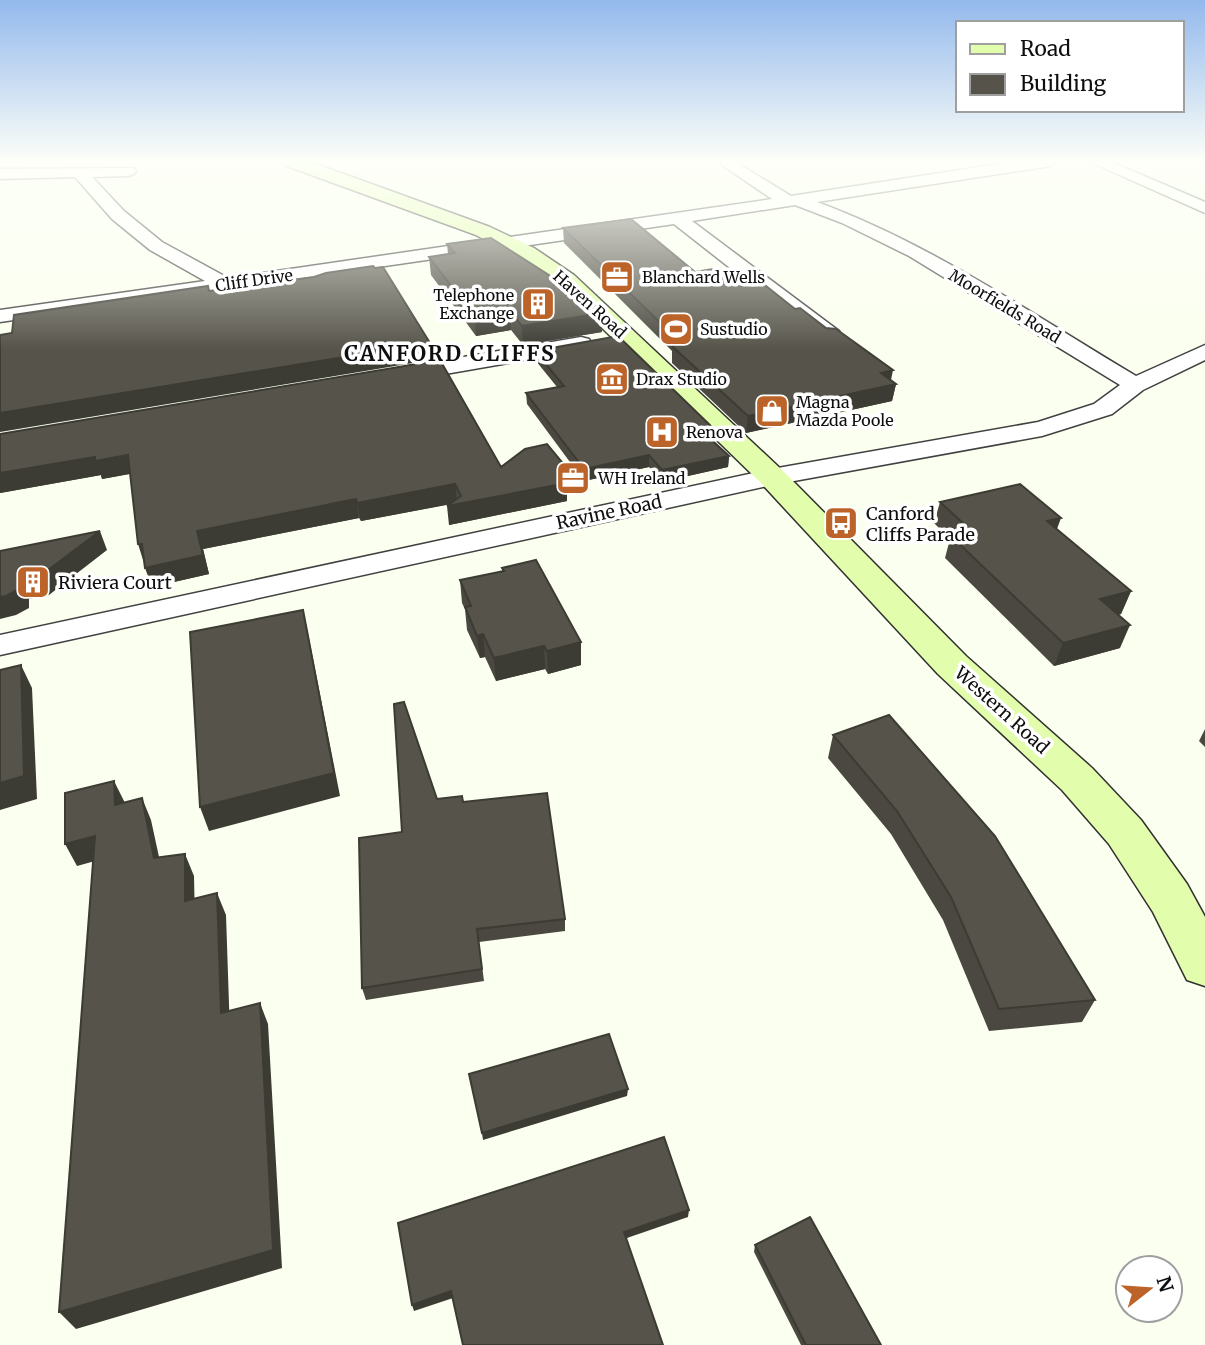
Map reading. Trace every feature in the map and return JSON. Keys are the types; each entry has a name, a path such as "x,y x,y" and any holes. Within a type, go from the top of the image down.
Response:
{"main road":[{"name":"Haven Road","path":"464,224 526,253 566,280 772,477"},
{"name":"Western Road","path":"772,477 952,665 1077,779 1125,832 1170,898 1205,964"}],"street":[{"path":"129,224 156,246 225,284"},
{"name":"Cliff Drive","path":"0,316 639,224"},
{"path":"685,224 833,337"},
{"name":"Moorfields Road","path":"858,224 916,252 1135,385"},
{"path":"380,378 626,336"},
{"name":"Ravine Road","path":"0,645 772,477 1042,429 1103,409 1135,385 1205,352"}],"building":[{"path":"595,224 637,224 695,272 719,268 741,286 761,282 795,309 800,308 826,328 836,329 893,370 881,373 896,384 748,416 673,347 678,340 563,228"},
{"path":"491,238 591,302 602,313 522,326 510,311 475,317 429,257 455,253 447,244"},
{"path":"373,266 383,267 430,343 0,413 0,335 12,333 14,315 208,286 209,291 314,277"},
{"path":"618,336 714,429 703,432 729,456 662,470 649,455 584,469 526,393 564,386 535,351"},
{"path":"440,360 501,467 525,449 547,444 570,472 561,474 567,483 447,506 461,496 455,484 357,503 356,499 197,531 203,555 145,568 142,544 138,544 128,455 95,461 95,457 0,473 0,434"},
{"path":"1020,484 1061,518 1047,521 1131,591 1100,599 1130,625 1063,643 951,536 964,524 940,502"},
{"path":"100,531 40,576 20,580 20,588 0,597 0,551"},
{"path":"536,560 581,642 547,651 544,646 494,658 483,634 477,636 465,607 471,606 460,580 504,571 502,568"},
{"path":"303,610 334,773 200,807 190,632"},
{"path":"21,665 24,776 0,783 0,670"},
{"path":"404,702 437,799 462,796 463,802 547,793 565,919 477,929 482,969 362,988 359,838 402,832 394,704"},
{"path":"889,715 995,836 1095,1000 999,1009 951,897 897,811 833,735"},
{"path":"114,781 115,805 142,798 154,858 185,854 185,901 217,893 221,1013 260,1003 273,1250 59,1312 95,836 65,844 65,793"},
{"path":"609,1034 628,1089 482,1133 469,1074"},
{"path":"664,1137 689,1210 624,1232 663,1345 463,1345 451,1291 412,1305 398,1223"},
{"path":"810,1217 881,1345 806,1345 755,1245"}],"place":[{"name":"Blanchard Wells","path":"617,277"},
{"name":"Telephone Exchange","path":"538,304"},
{"name":"Sustudio","path":"676,329"},
{"name":"Drax Studio","path":"612,379"},
{"name":"Magna Mazda Poole","path":"772,411"},
{"name":"Renova","path":"662,432"},
{"name":"WH Ireland","path":"573,478"},
{"name":"Canford Cliffs Parade","path":"841,523"},
{"name":"Riviera Court","path":"33,582"}],"district":[{"name":"CANFORD CLIFFS","path":"450,353"}]}
